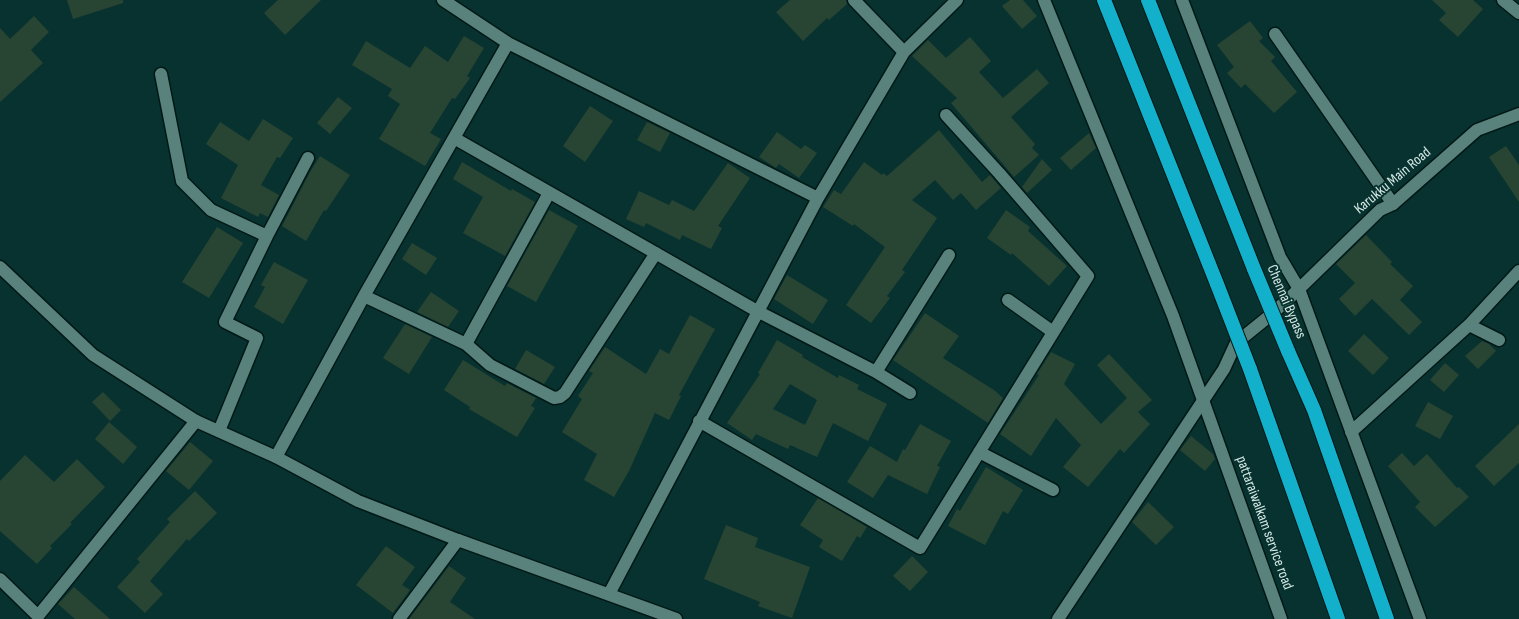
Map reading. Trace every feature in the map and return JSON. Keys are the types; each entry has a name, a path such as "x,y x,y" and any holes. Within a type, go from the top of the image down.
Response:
{"highway":[{"path":"1104,0 1250,369 1338,619"},
{"name":"Chennai Bypass","path":"1148,0 1254,269 1314,410 1387,619"}],"street":[{"path":"443,0 508,43 818,198"},
{"path":"854,0 904,52"},
{"path":"609,594 818,198 904,52 957,0"},
{"name":"pattaraiwalkam service road","path":"1044,0 1174,316 1202,400 1281,619"},
{"path":"1182,0 1280,257 1299,289 1420,619"},
{"path":"1503,0 1519,13"},
{"path":"1275,34 1393,204"},
{"path":"276,457 364,296 508,43"},
{"path":"161,74 182,180 211,210 267,236"},
{"name":"Karukku Main Road","path":"1058,619 1224,369 1236,342 1273,313 1380,210 1393,204 1477,130 1519,114"},
{"path":"699,421 920,548 1088,276 946,115"},
{"path":"454,138 757,311 876,372 910,393"},
{"path":"219,431 257,338 225,322 308,158"},
{"path":"466,344 549,193"},
{"path":"364,296 466,344 490,365 554,398 560,397 565,393 656,253"},
{"path":"876,372 949,255"},
{"path":"0,267 93,355 196,421 276,457 358,501 458,540 676,619"},
{"path":"1351,432 1469,325 1519,271"},
{"path":"1008,300 1053,332"},
{"path":"1469,325 1498,340"},
{"path":"0,579 38,616 196,421"},
{"path":"978,452 1053,490"},
{"path":"398,619 458,540"}],"building":[{"path":"67,0 123,0 123,3 73,19"},
{"path":"278,0 321,0 285,35 264,13"},
{"path":"790,0 846,0 847,4 829,20 827,18 803,41 776,12"},
{"path":"1010,0 1023,0 1037,16 1022,29 1002,6"},
{"path":"1432,0 1473,0 1483,9 1458,37 1439,20 1446,13"},
{"path":"34,16 49,32 31,50 43,63 0,102 0,28 10,39"},
{"path":"1250,21 1263,38 1259,41 1275,57 1271,61 1297,92 1274,113 1245,84 1241,88 1227,73 1234,67 1217,45"},
{"path":"464,36 484,48 467,76 470,78 455,99 452,98 430,133 441,139 425,166 379,139 400,104 388,96 392,89 352,65 366,41 410,68 425,46 448,62"},
{"path":"970,37 991,61 979,72 1003,98 1037,69 1049,83 1011,117 1035,144 1032,148 1039,155 1014,177 951,103 957,98 912,56 928,40 946,58"},
{"path":"338,97 352,108 330,134 317,123"},
{"path":"590,106 613,121 585,162 563,146"},
{"path":"263,119 293,138 280,158 277,157 261,185 279,195 268,217 260,213 258,217 221,198 238,165 206,144 220,122 249,141"},
{"path":"647,122 670,133 660,152 637,140"},
{"path":"939,130 982,182 990,175 1001,188 976,210 961,193 953,200 935,180 912,200 937,218 902,270 905,272 887,296 890,298 871,323 846,305 885,247 854,224 853,226 823,207 834,190 841,194 864,162 882,175 883,173 887,176"},
{"path":"777,132 801,149 805,145 817,153 799,178 779,164 776,168 759,157"},
{"path":"1089,133 1096,148 1071,170 1060,158"},
{"path":"1506,146 1519,165 1519,202 1489,157"},
{"path":"320,156 350,175 326,211 324,210 306,241 282,226"},
{"path":"1042,159 1052,170 1027,193 1022,187"},
{"path":"462,162 511,191 512,189 535,202 505,256 463,233 483,197 453,179"},
{"path":"728,163 750,178 718,226 722,228 711,249 682,235 680,240 646,223 644,227 626,219 639,191 669,205 672,200 694,211"},
{"path":"549,210 578,226 536,302 507,286"},
{"path":"1006,210 1030,227 1028,231 1067,266 1049,286 1012,253 1011,255 987,238"},
{"path":"217,227 243,243 209,298 182,282"},
{"path":"1366,235 1392,262 1390,264 1413,286 1400,300 1422,322 1409,335 1372,299 1355,316 1339,299 1355,283 1336,264"},
{"path":"412,243 437,258 426,275 402,259"},
{"path":"274,262 308,280 283,324 254,307 265,287 261,285"},
{"path":"787,275 828,300 813,324 774,299"},
{"path":"431,292 459,311 448,327 417,312"},
{"path":"925,313 959,336 943,358 994,390 1003,398 988,423 893,360"},
{"path":"690,315 715,329 679,395 681,396 669,420 655,413 629,471 614,497 584,480 597,454 562,432 582,399 578,396 593,373 589,371 605,347 646,374 660,349 669,354"},
{"path":"405,324 432,337 409,374 383,358"},
{"path":"1364,334 1389,358 1373,375 1348,351"},
{"path":"777,340 838,378 839,375 859,385 857,389 887,404 868,441 833,423 817,457 790,445 788,449 756,434 752,440 727,423 760,374 758,373","holes":["790,384 817,400 805,425 773,409"]},
{"path":"1482,341 1489,344 1496,351 1478,369 1465,356"},
{"path":"526,350 555,367 544,384 515,369"},
{"path":"1051,352 1075,364 1064,384 1101,424 1127,398 1097,365 1109,354 1152,400 1138,412 1150,424 1124,453 1120,449 1088,487 1063,467 1081,445 1056,418 1031,456 1000,434 1039,375 1037,374"},
{"path":"463,360 505,386 507,383 536,398 531,406 535,408 517,437 469,409 470,407 444,390"},
{"path":"1445,363 1459,375 1444,392 1430,380"},
{"path":"103,392 121,410 110,421 92,402"},
{"path":"1428,402 1453,416 1440,439 1415,426"},
{"path":"109,422 137,447 123,464 95,439"},
{"path":"920,424 951,441 937,466 940,467 927,494 888,475 873,498 847,482 870,446 897,462 903,449 905,450"},
{"path":"1519,424 1519,463 1494,486 1475,466"},
{"path":"1191,436 1213,454 1215,459 1205,471 1180,450"},
{"path":"190,442 213,461 189,490 166,471"},
{"path":"1402,453 1414,466 1427,454 1457,488 1459,487 1469,497 1435,527 1415,507 1420,502 1388,466"},
{"path":"25,455 54,482 77,459 105,487 70,523 72,524 50,546 52,548 37,564 0,531 0,481"},
{"path":"986,467 1023,490 1008,514 1003,511 985,545 948,526 957,509 960,511"},
{"path":"195,491 217,513 189,541 187,539 150,581 163,594 145,613 117,587 140,562 137,559 170,522 167,519"},
{"path":"818,498 867,527 860,538 857,536 842,561 819,547 823,540 800,525"},
{"path":"1148,502 1174,527 1156,545 1132,522"},
{"path":"726,525 758,538 755,547 810,567 792,618 758,606 760,602 704,579"},
{"path":"386,546 415,567 402,585 410,590 393,613 356,585"},
{"path":"912,556 928,572 910,591 893,576"},
{"path":"449,566 466,578 450,602 475,619 409,619"},
{"path":"74,587 110,619 75,619 58,604"}]}
